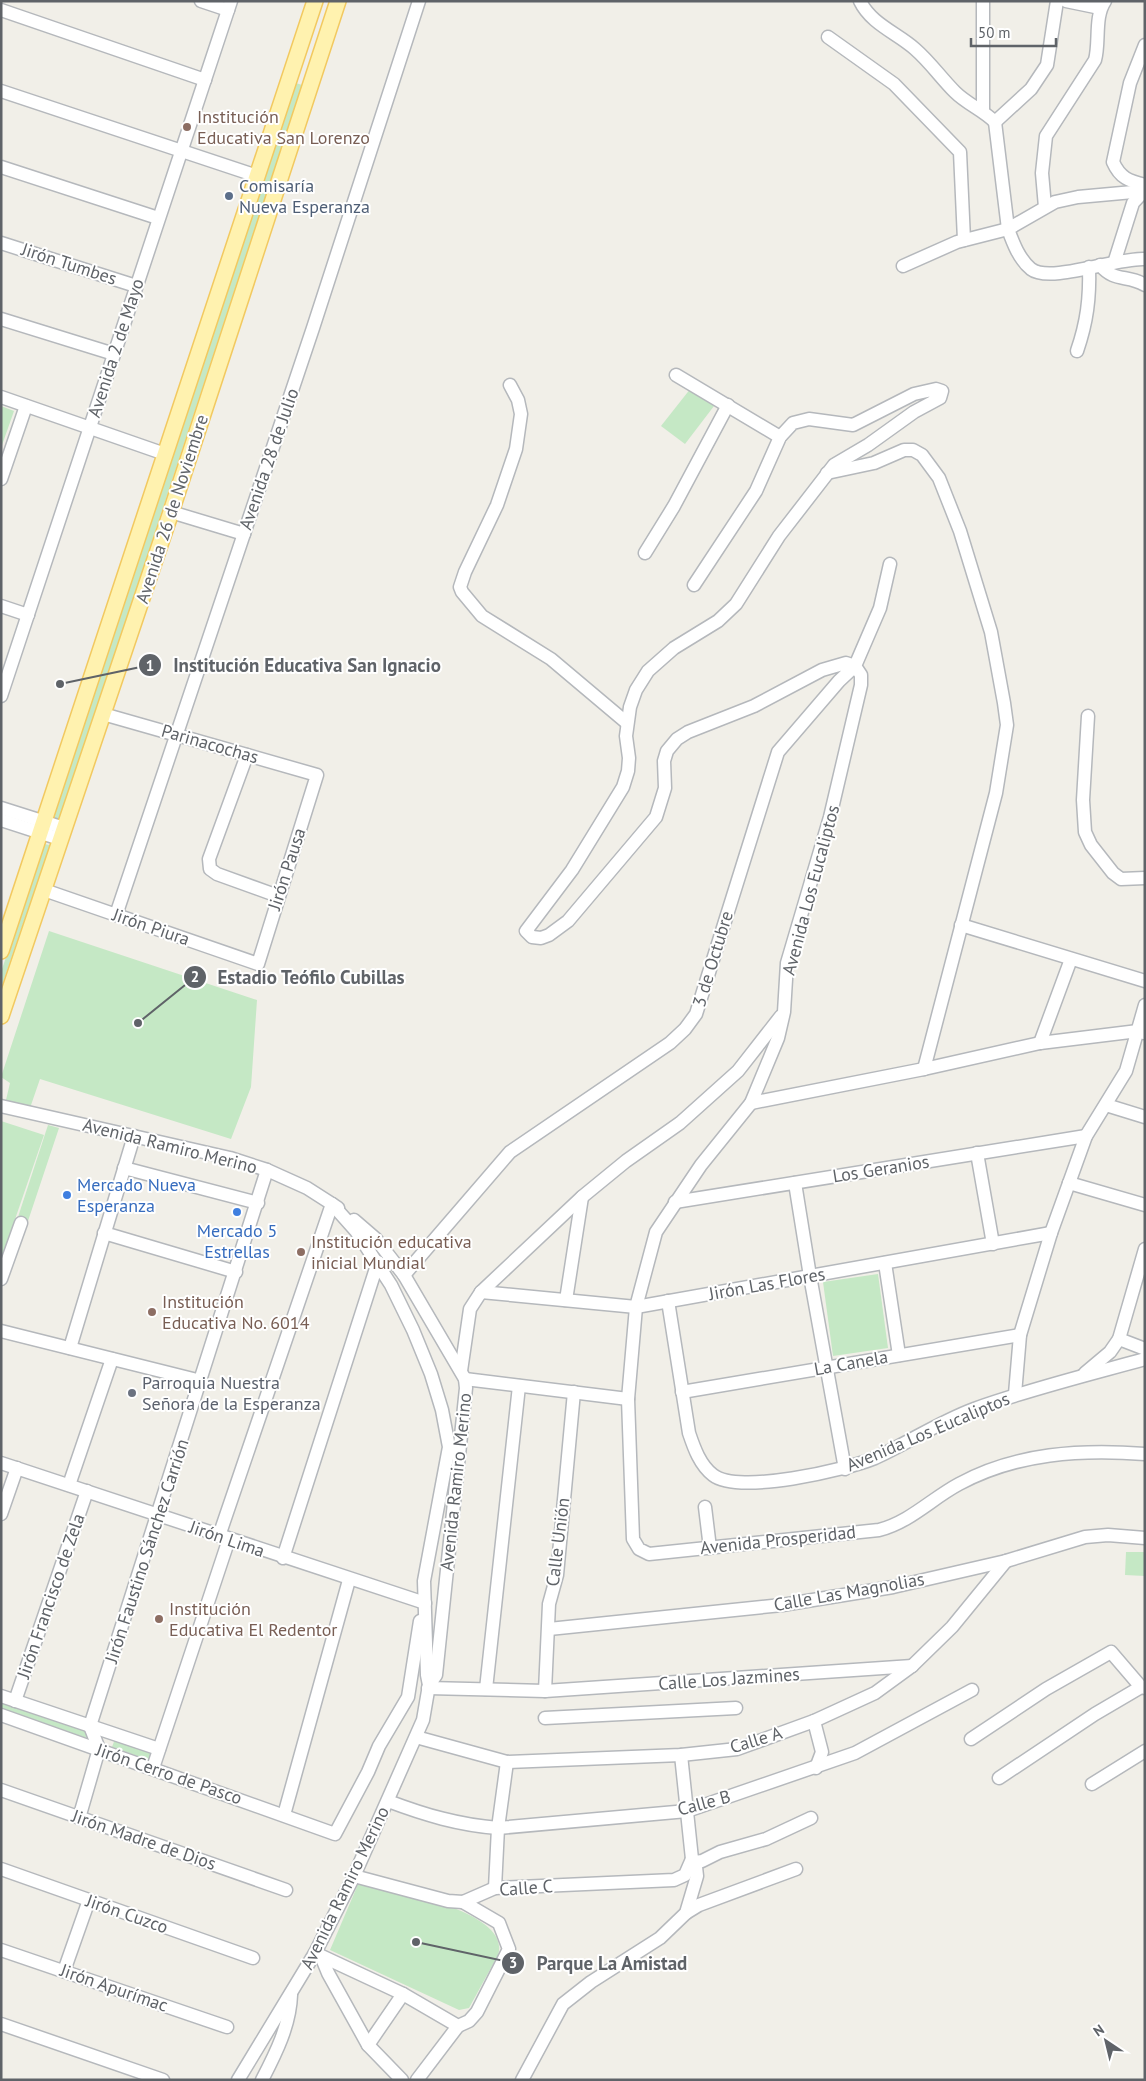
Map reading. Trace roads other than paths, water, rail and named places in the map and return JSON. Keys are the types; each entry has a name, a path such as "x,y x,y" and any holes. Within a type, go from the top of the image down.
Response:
{"main road":[{"name":"Avenida 26 de Noviembre","path":"1,952 315,1"},
{"name":"Avenida 26 de Noviembre","path":"1,1016 171,512 338,1"},
{"path":"296,58 317,64"}],"street":[{"path":"201,1 230,6"},
{"name":"Avenida 28 de Julio","path":"116,915 244,534 419,1"},
{"path":"860,1 867,14 914,48 942,75 955,92 983,110 995,122 1008,229 1014,244 1032,270 1046,274 1094,266 1114,260 1145,259"},
{"path":"983,1 983,110"},
{"path":"995,122 1031,89 1048,65 1052,50 1056,1"},
{"path":"1046,207 1042,173 1046,136 1095,60 1103,4 1066,1"},
{"name":"Avenida 2 de Mayo","path":"1,696 91,428 180,151 230,6"},
{"path":"1,10 205,80"},
{"path":"828,37 894,84 960,152 964,240"},
{"path":"1144,189 1128,181 1118,173 1113,162 1130,83 1145,45"},
{"path":"1,91 257,176"},
{"path":"1,166 158,218"},
{"path":"903,266 964,240 1008,229 1046,207 1078,198 1144,189"},
{"path":"1114,260 1132,204 1144,189"},
{"name":"Jirón Tumbes","path":"1,243 136,286"},
{"path":"1094,266 1110,276 1135,279 1145,285"},
{"path":"1077,351 1085,328 1094,266"},
{"path":"1,320 114,354"},
{"path":"676,375 780,437"},
{"path":"510,385 518,400 521,414 516,449 500,496 460,587 482,616 551,659 627,723"},
{"path":"694,584 756,491 780,437 787,428 802,419 853,425 914,394 936,389 942,391 940,398 914,412 868,445 834,465 779,536 736,604 723,617 666,654 648,672 636,690 627,723 628,771 622,787 572,870 529,927 527,934 532,937 541,938 549,935 568,922 656,817 665,788 664,761 667,751 677,739 688,732 754,706 822,670 846,662 855,666 880,608 890,564"},
{"path":"1,397 165,454"},
{"path":"645,553 674,506 728,405"},
{"path":"1,479 26,406"},
{"path":"826,473 874,463 904,450 913,450 922,454 939,478 960,532 991,632 1007,725 996,793 961,925 943,1004 924,1069"},
{"path":"171,512 244,534"},
{"path":"1,606 28,615"},
{"name":"Avenida Los Eucaliptos","path":"636,1307 656,1232 675,1202 751,1103 778,1038 784,1012 787,963 830,817 861,686 861,675 855,666"},
{"name":"3 de Octubre","path":"404,1275 510,1152 670,1043 685,1029 696,1014 778,752 839,680 855,666"},
{"name":"Parinacochas","path":"103,714 317,775"},
{"path":"1088,716 1083,800 1085,832 1091,845 1113,873 1121,879 1145,878"},
{"path":"247,755 208,859 210,869 217,874 278,896"},
{"name":"Jirón Pausa","path":"258,964 317,775"},
{"path":"1,808 42,827"},
{"path":"1,820 42,827 62,833"},
{"name":"Jirón Piura","path":"44,890 258,964"},
{"path":"961,925 1145,981"},
{"path":"1040,1043 1071,959"},
{"path":"1015,1394 1020,1335 1051,1233 1086,1136 1126,1071 1142,1032 1145,1006"},
{"path":"628,1399 519,1386 463,1375 470,1309 481,1292 582,1197 626,1161 680,1123 731,1077 784,1012"},
{"path":"751,1103 924,1069 1040,1043 1142,1032"},
{"name":"Avenida Ramiro Merino","path":"1,1106 230,1158 267,1170 307,1188 332,1204 376,1240 404,1275 463,1375 466,1388 436,1675 429,1687"},
{"path":"1106,1106 1145,1117"},
{"path":"70,1348 134,1136"},
{"name":"Los Geranios","path":"675,1202 1086,1136"},
{"path":"977,1153 993,1244"},
{"path":"124,1168 258,1203"},
{"name":"Jirón Faustino Sánchez Carrión","path":"90,1726 267,1170"},
{"path":"1069,1182 1145,1205"},
{"path":"795,1183 845,1469"},
{"path":"566,1300 582,1197"},
{"path":"153,1768 224,1538 332,1204"},
{"name":"Avenida Ramiro Merino","path":"238,2080 291,1994 318,1955 416,1737 423,1720 429,1687 424,1581 449,1447 442,1410 431,1374 392,1285 356,1231 332,1204"},
{"path":"1,1279 21,1223"},
{"path":"104,1233 236,1272"},
{"name":"Jirón Las Flores","path":"481,1292 636,1307 1051,1233"},
{"path":"1079,1378 1103,1358 1119,1339 1145,1248"},
{"path":"283,1558 378,1262"},
{"path":"884,1263 899,1355"},
{"name":"Avenida Los Eucaliptos","path":"668,1301 689,1433 696,1453 714,1477 729,1482 746,1484 845,1469 875,1458 971,1410 1015,1394 1145,1360"},
{"name":"Avenida Prosperidad","path":"636,1307 628,1399 633,1539 635,1544 648,1554 880,1530 894,1526 973,1477 1034,1457 1064,1453 1110,1452 1145,1454"},
{"path":"1,1331 201,1381"},
{"name":"La Canela","path":"682,1392 1020,1335"},
{"path":"1119,1339 1145,1349"},
{"name":"Jirón Francisco de Zela","path":"69,1485 112,1359"},
{"path":"486,1690 519,1386"},
{"name":"Calle Unión","path":"545,1691 549,1604 557,1575 574,1392"},
{"name":"Jirón Lima","path":"1,1463 425,1605"},
{"path":"1,1514 17,1468"},
{"name":"Jirón Francisco de Zela","path":"15,1701 87,1491"},
{"path":"705,1508 710,1548"},
{"name":"Calle Las Magnolias","path":"549,1629 782,1605 893,1587 1006,1561 1085,1537 1108,1535 1145,1538"},
{"name":"Calle A","path":"416,1737 507,1762 681,1755 737,1749 814,1721 875,1693 912,1666 952,1628 1006,1561"},
{"path":"284,1815 349,1580"},
{"name":"Jirón Cerro de Pasco","path":"1,1714 336,1834 379,1746 408,1697 420,1619 425,1605"},
{"path":"971,1739 1046,1689 1110,1652 1143,1688 998,1778"},
{"name":"Calle Los Jazmines","path":"429,1687 545,1691 912,1666"},
{"name":"Calle B","path":"388,1801 430,1817 470,1826 498,1828 686,1811 816,1768 855,1753 972,1690"},
{"name":"Jirón Cerro de Pasco","path":"1,1696 160,1749"},
{"path":"545,1718 736,1708"},
{"path":"814,1721 822,1752 816,1768"},
{"path":"79,1818 99,1749 90,1726"},
{"path":"1092,1784 1145,1751"},
{"path":"681,1755 692,1858 697,1876 686,1913"},
{"path":"495,1888 498,1828 507,1762"},
{"name":"Jirón Madre de Dios","path":"1,1790 286,1890"},
{"path":"692,1858 696,1862 702,1861 720,1852 766,1839 811,1818"},
{"name":"Calle C","path":"463,1902 495,1888 674,1880 685,1875 692,1858"},
{"path":"522,2080 563,2004 591,1982 660,1938 686,1913 699,1905 796,1869"},
{"name":"Jirón Cuzco","path":"1,1870 253,1958"},
{"path":"354,1876 448,1901 463,1902 499,1923 509,1949 477,2012 469,2021 458,2026 417,2080"},
{"path":"64,1971 89,1900"},
{"name":"Jirón Apurímac","path":"1,1950 227,2027"},
{"path":"318,1955 403,1994 458,2026"},
{"path":"318,1955 368,2045 402,2080"},
{"path":"262,2080 275,2055 289,2017 291,1994"},
{"path":"368,2045 403,1994"},
{"path":"1,2024 163,2080"}],"place":[{"name":"Institución Educativa San Lorenzo","path":"187,127"},
{"name":"Comisaría Nueva Esperanza","path":"229,196"},
{"name":"Institución Educativa San Ignacio","path":"60,684"},
{"name":"Estadio Teófilo Cubillas","path":"138,1023"},
{"name":"Mercado Nueva Esperanza","path":"67,1195"},
{"name":"Mercado 5 Estrellas","path":"237,1212"},
{"name":"Institución educativa inicial Mundial","path":"301,1252"},
{"name":"Institución Educativa No. 6014","path":"152,1312"},
{"name":"Parroquia Nuestra Señora de la Esperanza","path":"132,1393"},
{"name":"Institución Educativa El Redentor","path":"159,1619"},
{"name":"Parque La Amistad","path":"416,1942"}]}
